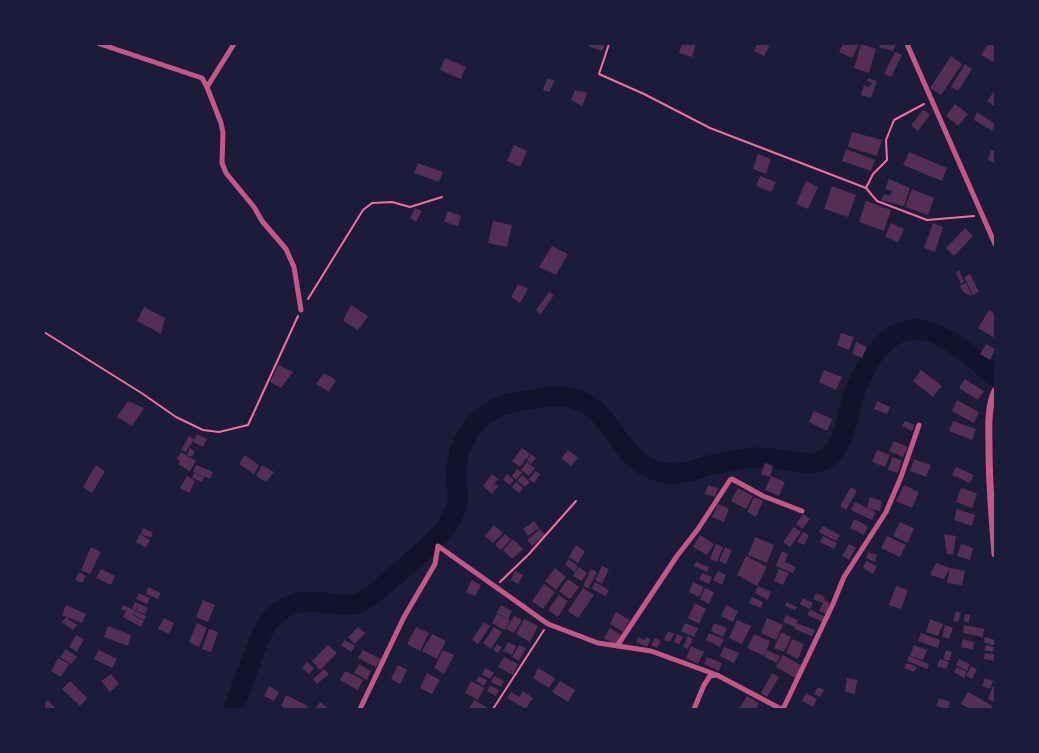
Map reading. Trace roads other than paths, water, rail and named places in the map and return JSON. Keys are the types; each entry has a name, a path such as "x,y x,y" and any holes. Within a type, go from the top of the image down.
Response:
{"street":[{"path":"100,44 202,78 218,115 223,133 222,163 226,173 286,249 296,276 301,310"},
{"path":"207,87 234,44"},
{"path":"908,44 995,244"},
{"path":"994,394 989,426 989,498 995,554"},
{"path":"360,709 404,617 435,564 438,546 548,624 598,643 651,651 717,675 782,709 833,604 844,577 886,512 901,477 919,425"},
{"path":"617,646 730,480 732,479 762,496 802,511"},
{"path":"694,709 710,676 717,675"}],"waterway":[{"path":"233,709 262,634 267,624 277,614 289,606 302,602 347,605 364,601 406,566 442,532 453,516 456,507 458,495 457,465 466,435 479,419 498,407 521,401 562,397 582,401 597,412 631,454 645,466 665,473 676,474 756,457 801,463 820,462 829,456 839,443 856,389 877,351 886,341 897,334 909,330 923,330 946,339 961,348 995,376"}]}
